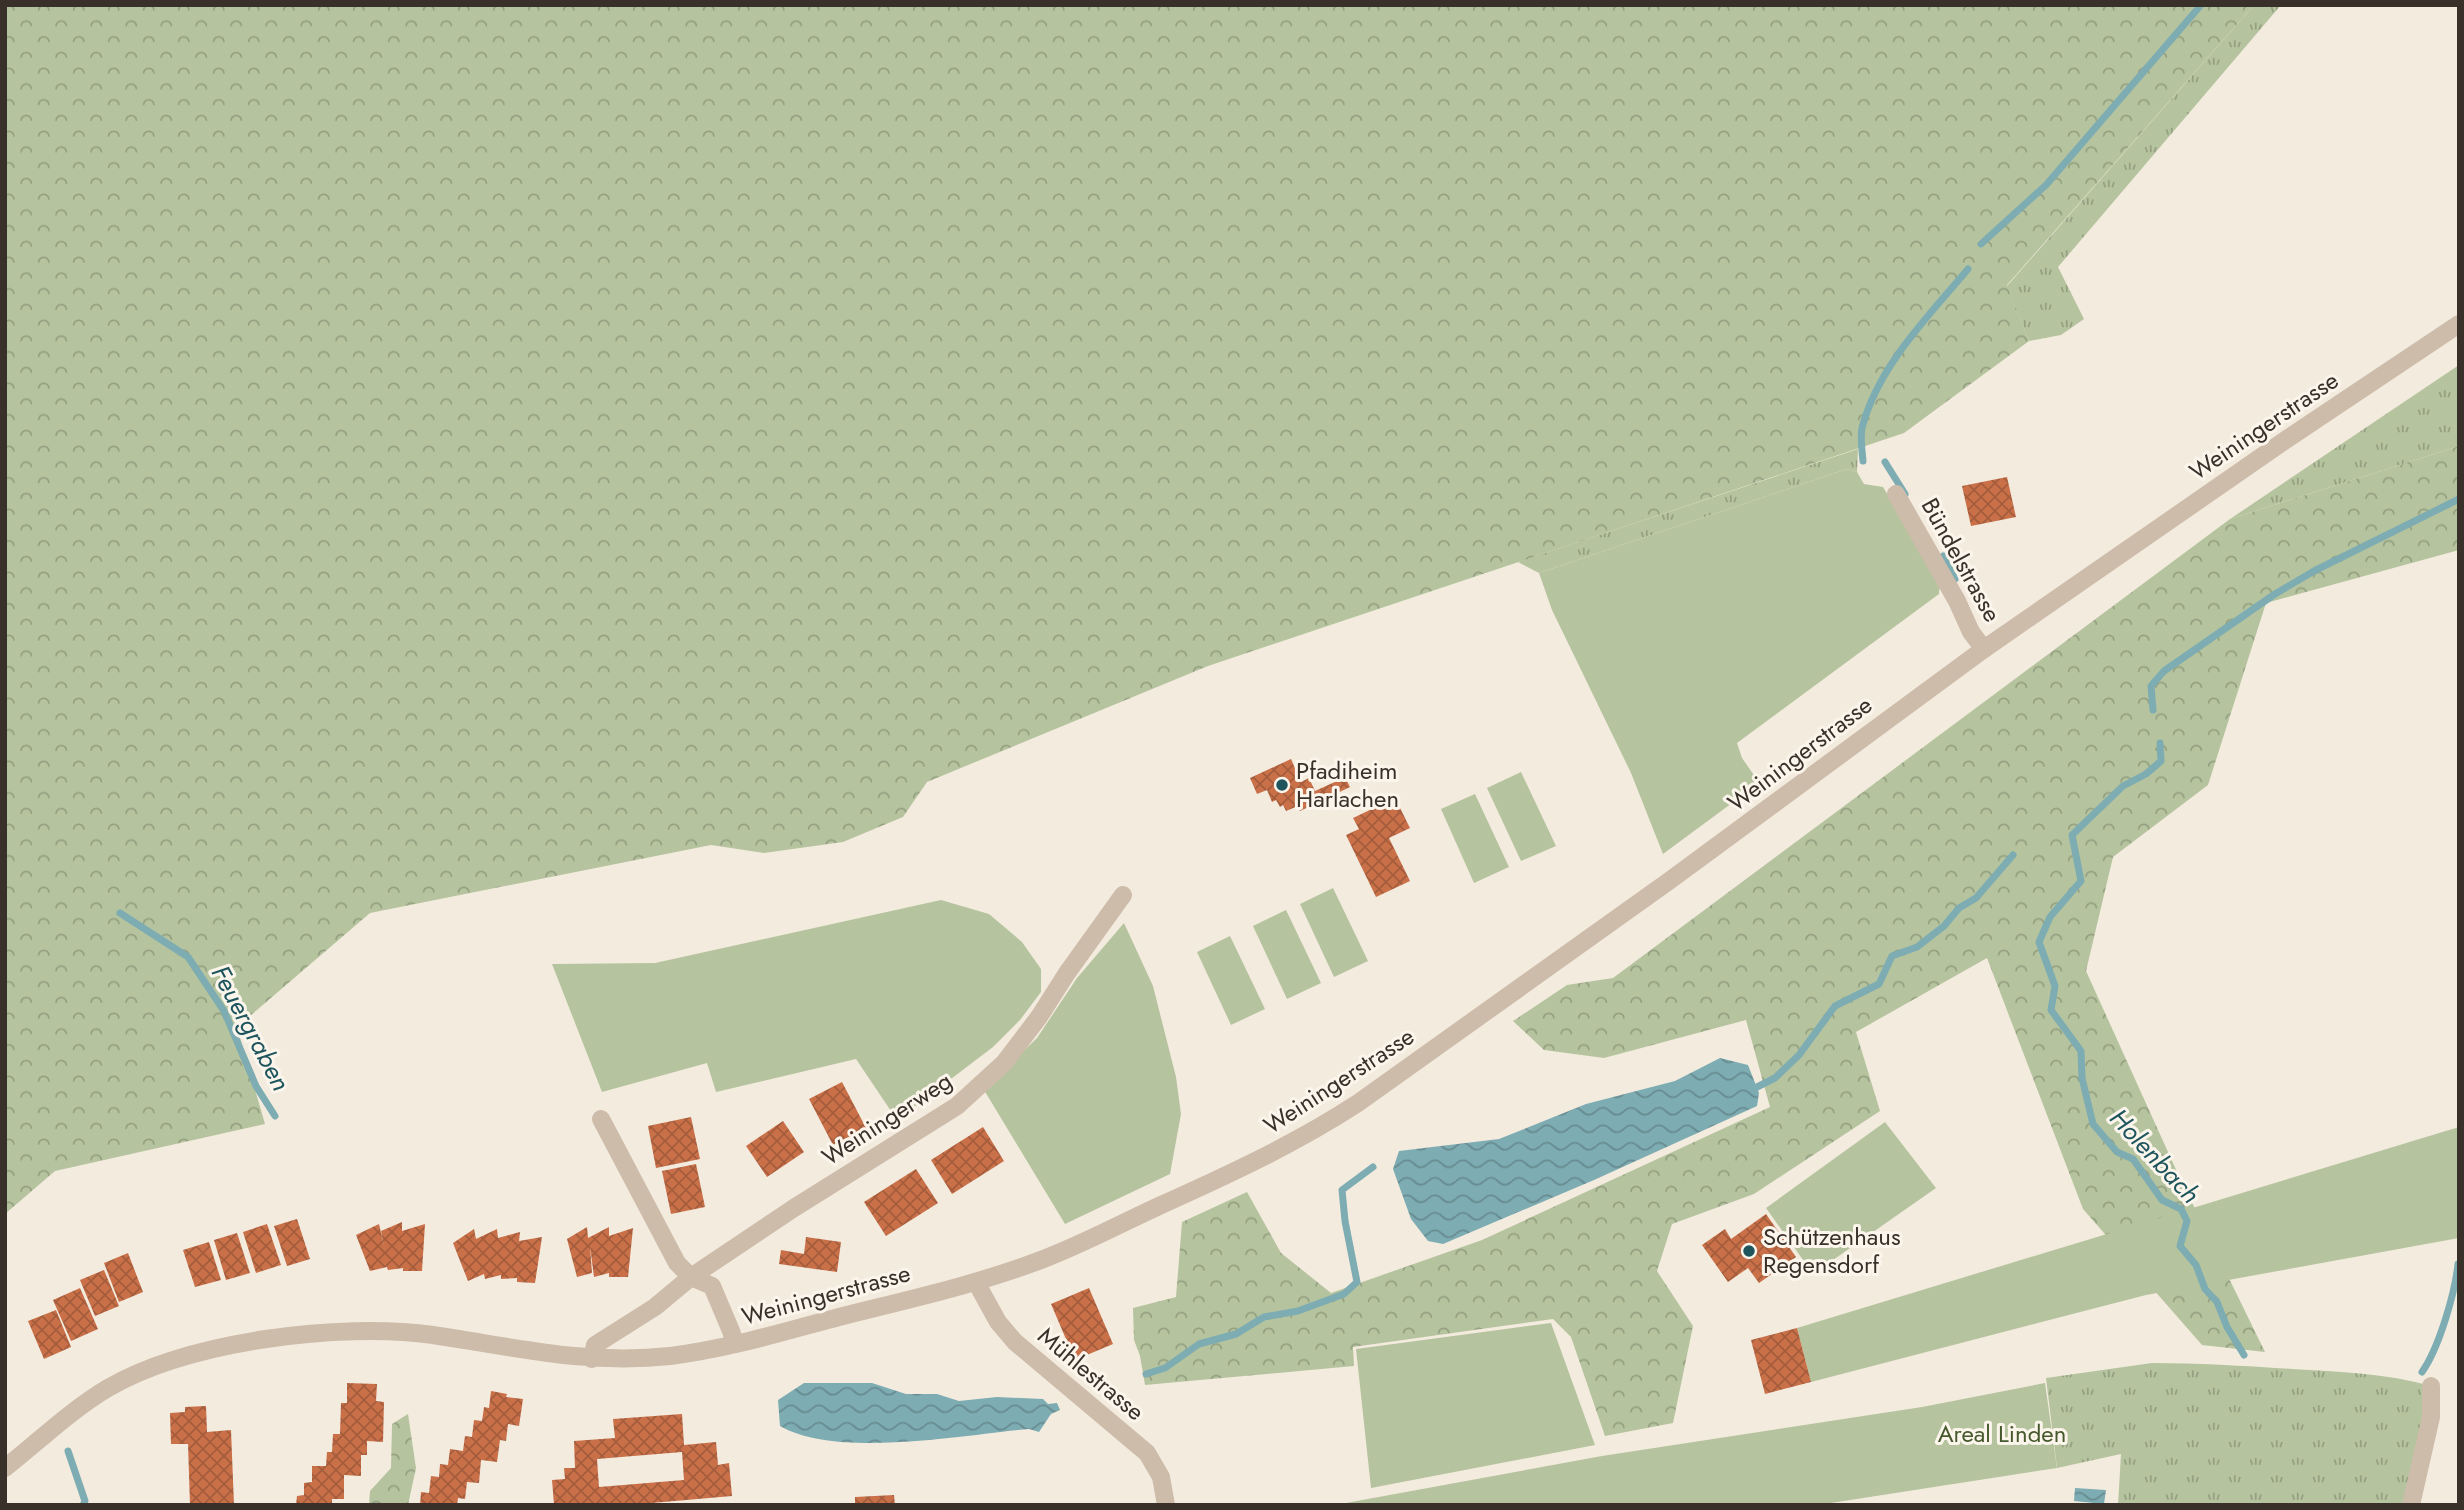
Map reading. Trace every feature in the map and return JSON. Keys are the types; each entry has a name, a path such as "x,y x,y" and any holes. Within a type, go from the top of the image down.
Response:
{"street":[{"name":"Weiningerstrasse","path":"5,1468 71,1413 110,1387 156,1366 244,1343 278,1337 360,1332 428,1334 592,1359 626,1360 673,1356 735,1344 976,1282 1060,1252 1253,1164 1321,1128 1359,1103 1669,881 1984,649 2319,417 2459,324"},
{"name":"Bündelstrasse","path":"1896,494 1984,649"},
{"name":"Weiningerweg","path":"592,1359 595,1345 655,1307 691,1278 794,1208 957,1106 1004,1063 1123,895"},
{"path":"601,1119 677,1263 691,1278 712,1286 735,1344"},
{"name":"Mühlestrasse","path":"976,1282 998,1322 1016,1342 1147,1453 1161,1477 1166,1505"},
{"path":"2411,1505 2431,1417 2431,1386"}],"green space":[{"path":"5,5 2254,5 2007,285 2029,341 1904,433 1208,666 927,782 903,817 843,842 764,853 711,845 370,913 237,1027 265,1124 55,1171 5,1214"},
{"path":"2254,5 2281,5 2058,267 2084,319 2061,335 2029,341 2007,286"},
{"path":"2459,365 2459,446 2230,519"},
{"path":"2459,446 2459,550 2266,603 2208,785 2113,857 2086,971 2178,1174 2265,1352 2202,1345 2083,1209 1987,958 1856,1032 1880,1111 1754,1194 1672,1224 1657,1271 1693,1326 1673,1423 1605,1436 1571,1337 1553,1319 1353,1347 1354,1366 1145,1385 1134,1340 1133,1308 1176,1297 1182,1222 1247,1192 1281,1253 1331,1293 1482,1240 1770,1107 1746,1020 1604,1058 1544,1050 1513,1021 1567,985 1613,978 2230,519"},
{"path":"1858,449 1857,472 1847,469 1539,573 1518,562"},
{"path":"1847,469 1857,472 1864,484 1883,487 1940,582 1939,594 1737,743 1742,758 1756,778 1751,789 1663,854 1631,773 1552,610 1539,573"},
{"path":"1521,772 1556,846 1521,861 1487,788"},
{"path":"1475,794 1509,867 1474,883 1441,809"},
{"path":"1333,888 1368,961 1334,977 1300,904"},
{"path":"941,900 989,914 1022,942 1041,969 1041,992 1020,1020 993,1047 897,1120 856,1059 716,1092 707,1063 602,1092 552,964 655,963"},
{"path":"1286,910 1321,983 1287,999 1253,926"},
{"path":"1124,923 1153,986 1176,1077 1181,1114 1170,1174 1065,1224 984,1090 1037,1038 1077,978"},
{"path":"1230,936 1265,1009 1231,1025 1197,952"},
{"path":"1885,1122 1936,1188 1813,1274 1766,1208"},
{"path":"2459,1127 2459,1238 2146,1295 1811,1382 1797,1328"},
{"path":"1551,1323 1595,1445 1371,1488 1356,1349"},
{"path":"2152,1363 2345,1372 2397,1378 2431,1386 2411,1505 2118,1505 2121,1454 2057,1468 2046,1378"},
{"name":"Areal Linden","path":"2045,1383 2057,1468 1818,1505 1335,1505 1602,1456 1922,1407"},
{"path":"408,1414 416,1468 408,1505 369,1505 370,1491 391,1468 392,1424"}],"water":[{"path":"1720,1058 1748,1065 1759,1093 1757,1106 1594,1180 1443,1244 1428,1241 1411,1219 1393,1169 1399,1151 1499,1139 1586,1104 1675,1081"},
{"path":"804,1383 872,1383 906,1394 937,1394 959,1401 997,1397 1043,1399 1048,1404 1057,1403 1060,1410 1051,1414 1039,1432 1029,1429 902,1442 834,1441 804,1436 780,1426 778,1400"},
{"path":"2075,1488 2106,1490 2104,1504 2074,1501"}],"building":[{"path":"2007,477 2016,517 1971,526 1962,486"},
{"name":"Pfadiheim Harlachen","path":"1291,759 1301,782 1309,778 1315,791 1337,781 1335,776 1343,773 1350,787 1300,811 1298,806 1286,811 1276,800 1272,802 1267,790 1257,794 1250,778"},
{"path":"1395,798 1410,828 1389,838 1410,881 1376,897 1346,835 1359,829 1353,818"},
{"path":"842,1082 866,1128 833,1145 809,1099"},
{"path":"691,1117 700,1159 656,1168 648,1126"},
{"path":"783,1121 804,1152 767,1177 746,1146"},
{"path":"983,1127 1004,1161 952,1194 931,1160"},
{"path":"696,1164 705,1207 671,1214 662,1171"},
{"path":"916,1169 938,1203 886,1236 864,1202"},
{"name":"Schützenhaus Regensdorf","path":"1766,1214 1796,1257 1759,1283 1748,1268 1728,1282 1702,1245 1725,1229 1731,1239"},
{"path":"297,1219 310,1259 287,1266 274,1226"},
{"path":"402,1222 402,1231 425,1224 422,1271 403,1271 403,1268 388,1270 387,1267 370,1271 356,1235 379,1224 384,1246 381,1231"},
{"path":"267,1224 281,1265 256,1273 243,1232"},
{"path":"587,1227 588,1238 609,1227 609,1236 633,1228 628,1277 609,1277 609,1273 594,1277 590,1246 592,1273 577,1277 567,1239"},
{"path":"474,1229 476,1239 497,1229 498,1238 520,1232 519,1241 542,1237 535,1283 517,1282 517,1278 501,1279 501,1275 485,1279 484,1274 468,1281 453,1243"},
{"path":"237,1233 250,1273 226,1280 214,1240"},
{"path":"806,1237 841,1242 837,1272 779,1264 781,1250 804,1254"},
{"path":"209,1242 221,1280 195,1287 183,1250"},
{"path":"128,1253 143,1292 119,1302 104,1263"},
{"path":"104,1270 119,1306 95,1316 80,1280"},
{"path":"80,1288 98,1329 71,1341 53,1300"},
{"path":"1089,1288 1113,1344 1075,1360 1051,1304"},
{"path":"56,1310 71,1347 44,1359 28,1321"},
{"name":"Schützenhaus Regensdorf","path":"1797,1328 1811,1382 1765,1394 1751,1340"},
{"path":"347,1383 377,1384 376,1401 384,1402 383,1442 367,1441 367,1455 361,1455 361,1476 344,1475 344,1499 332,1499 332,1505 296,1505 297,1496 304,1495 304,1483 312,1482 312,1466 326,1466 327,1452 332,1452 333,1434 340,1434 341,1403 347,1403"},
{"path":"491,1391 507,1394 506,1397 523,1399 519,1426 508,1424 506,1441 500,1440 497,1462 481,1460 479,1483 467,1482 465,1499 458,1498 457,1505 420,1505 421,1492 429,1493 431,1476 439,1477 440,1464 448,1465 450,1449 463,1451 465,1436 472,1437 474,1420 482,1421 484,1407 489,1408"},
{"path":"206,1406 207,1432 231,1430 234,1505 190,1505 188,1444 171,1444 170,1413 185,1412 185,1407"},
{"path":"682,1414 684,1445 716,1442 718,1465 729,1463 732,1496 629,1505 554,1505 552,1480 565,1479 564,1468 575,1468 574,1441 615,1438 613,1419","holes":["682,1452 684,1480 599,1487 597,1459"]},
{"path":"894,1495 895,1505 855,1505 855,1497"}],"waterway":[{"path":"1981,244 2046,185 2201,5"},
{"path":"1863,461 1862,428 1880,384 1906,343 1968,269"},
{"path":"1885,462 1905,494"},
{"path":"2153,710 2151,686 2164,671 2275,594 2314,571 2459,499"},
{"path":"1943,556 1955,579"},
{"name":"Holenbach","path":"2160,743 2161,761 2146,774 2123,786 2072,835 2081,881 2050,917 2039,942 2055,986 2051,1010 2081,1051 2082,1078 2093,1124 2117,1152 2133,1159 2162,1200 2181,1209 2187,1221 2180,1246 2196,1265 2205,1289 2217,1302 2227,1327 2244,1355"},
{"path":"1757,1087 1775,1078 1799,1055 1835,1006 1879,984 1892,956 1917,947 1944,926 1959,908 1976,898 2013,855"},
{"name":"Feuergraben","path":"120,913 188,957 224,1011 256,1086 275,1116"},
{"path":"1146,1374 1165,1368 1199,1344 1236,1334 1264,1317 1298,1311 1344,1294 1357,1282 1342,1190 1373,1167"},
{"path":"2422,1372 2445,1320 2458,1264"},
{"path":"68,1451 85,1501 83,1505"}],"place":[{"name":"Pfadiheim Harlachen","path":"1282,785"},
{"name":"Schützenhaus Regensdorf","path":"1749,1251"}]}
